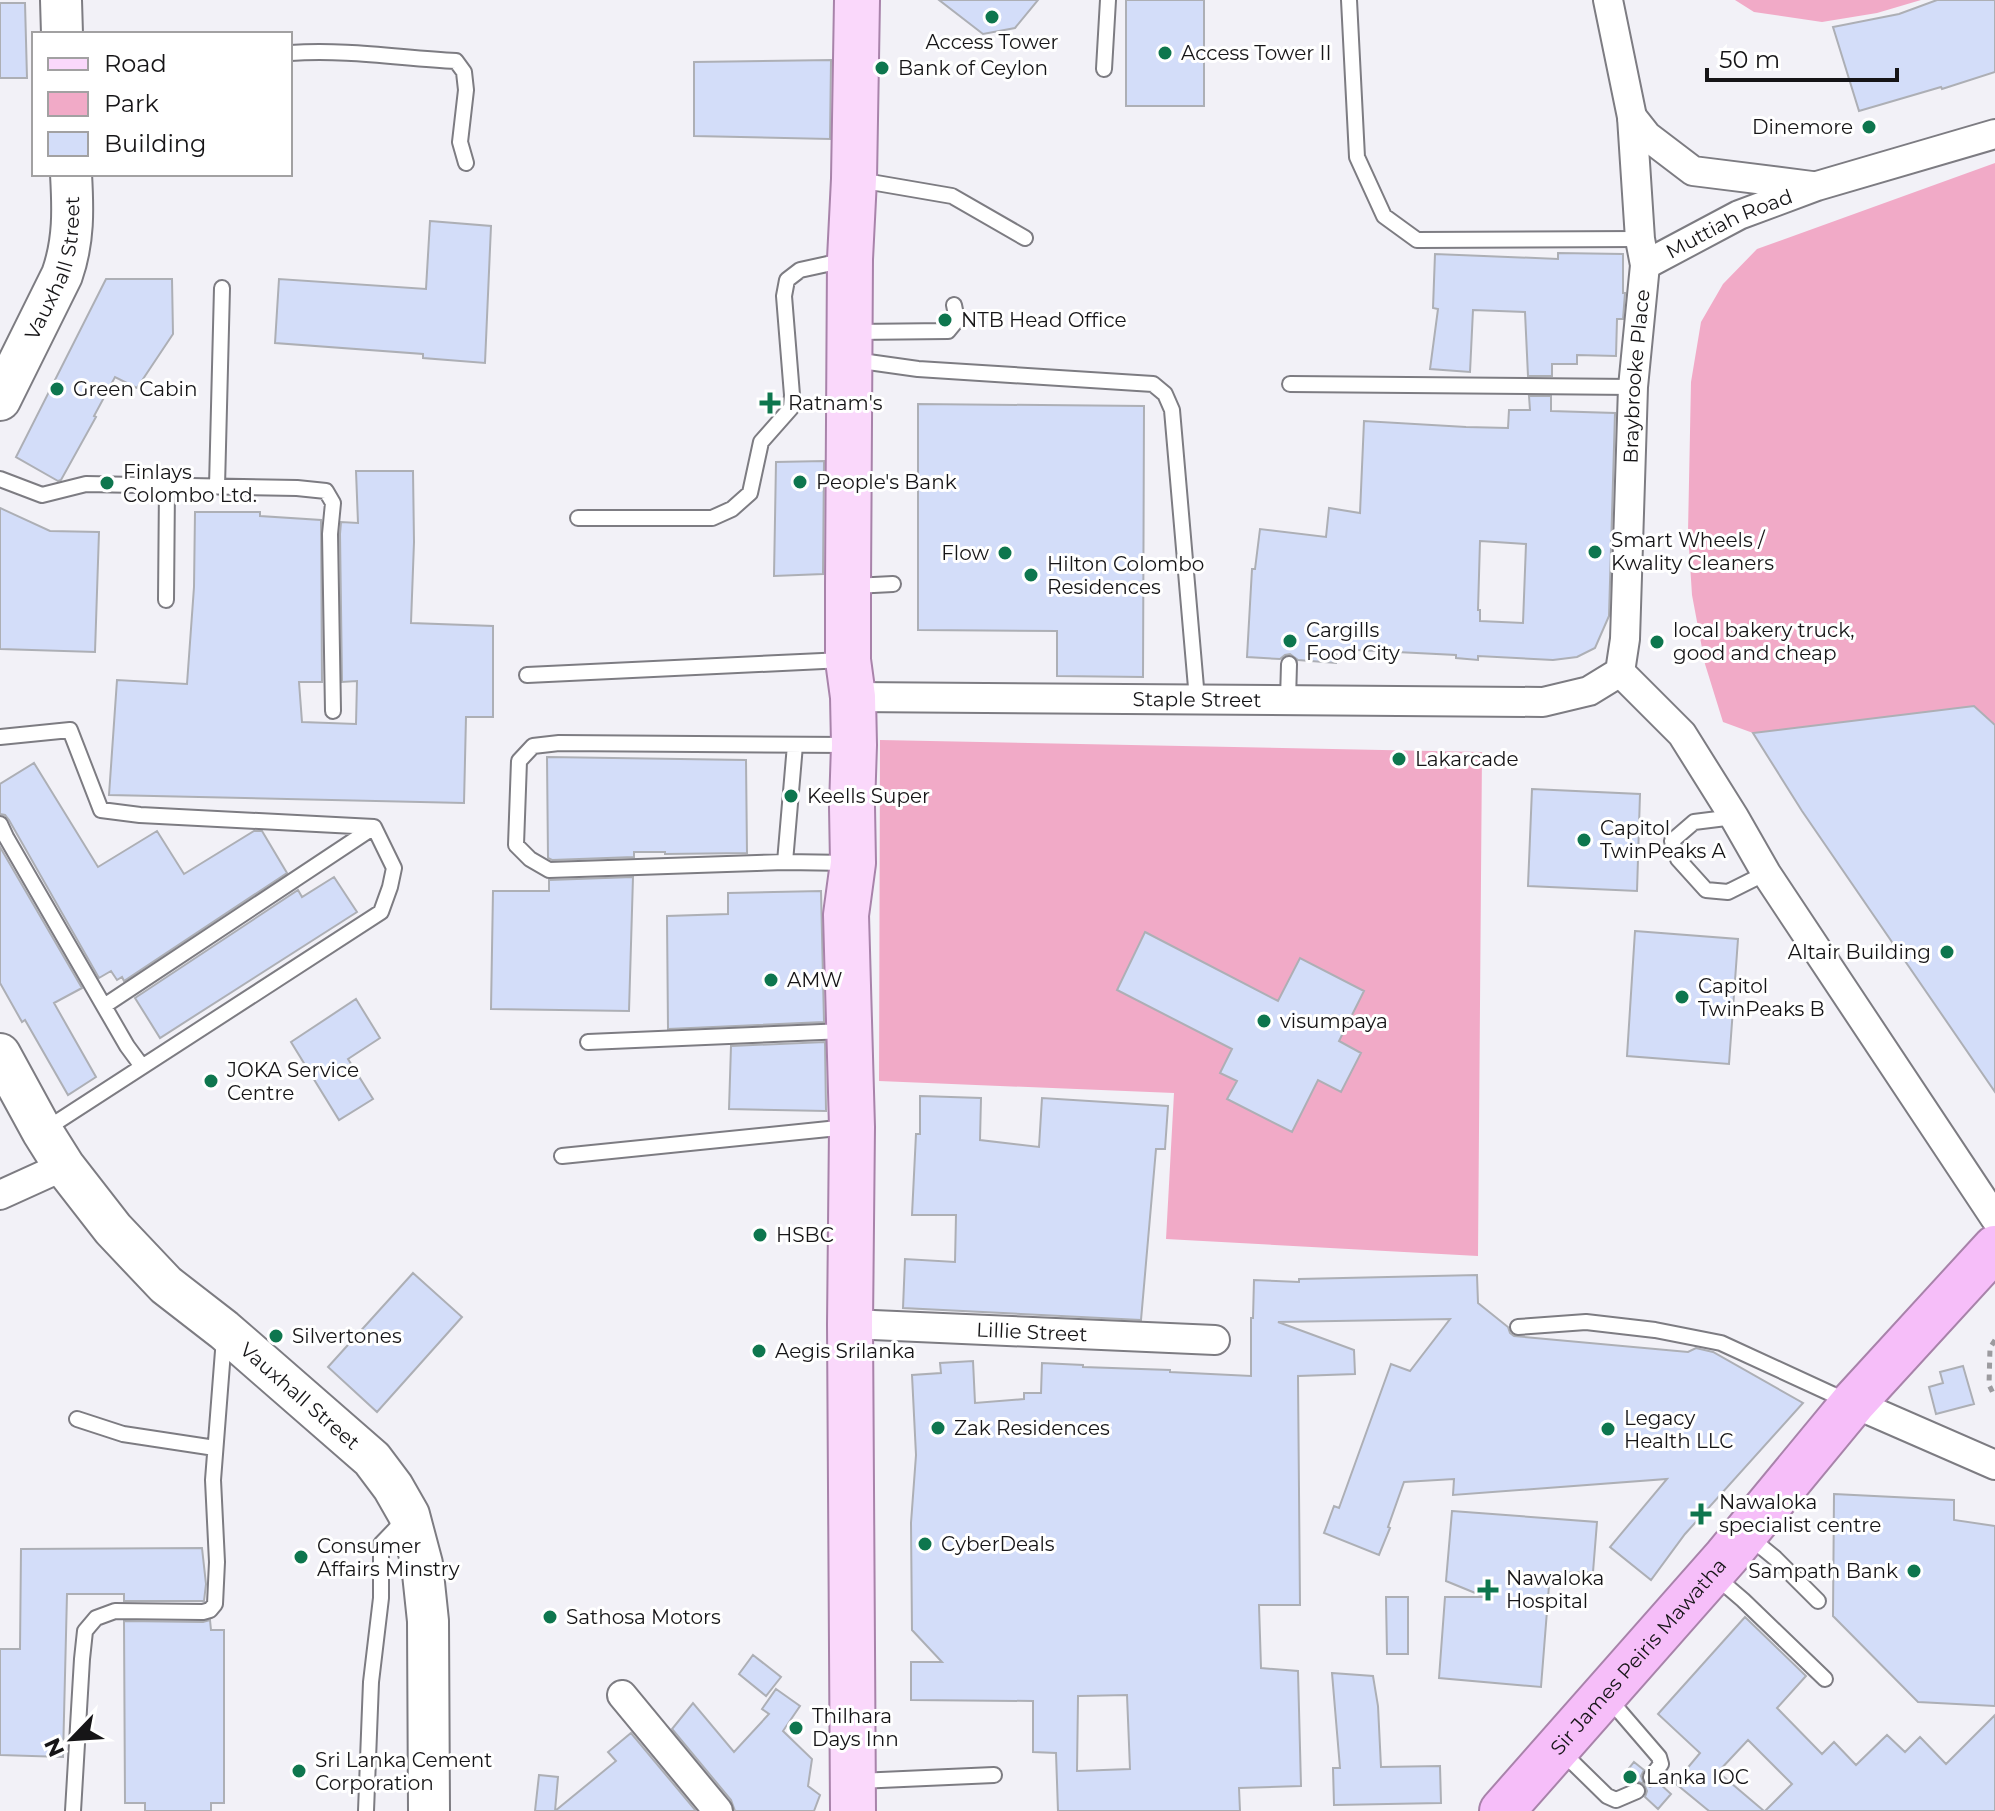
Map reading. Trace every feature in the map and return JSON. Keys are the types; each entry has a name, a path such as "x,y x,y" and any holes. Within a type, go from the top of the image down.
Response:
{"highway":[{"name":"Sir James Peiris Mawatha","path":"1502,1811 1712,1573 1853,1403 1995,1248"}],"main road":[{"path":"853,1796 852,1127 846,915 853,863 854,745 848,586 850,259 857,0"}],"street":[{"path":"61,0 62,32"},
{"name":"Braybrooke Place","path":"1608,0 1632,117 1642,252 1633,387 1625,639 1620,672"},
{"name":"Muttiah Road","path":"1632,117 1647,136 1693,171 1817,186"},
{"name":"Muttiah Road","path":"1642,252 1817,186 1995,134"},
{"name":"Vauxhall Street","path":"0,400 67,260 74,220 71,176"},
{"path":"1620,672 1682,734 1766,873 1995,1218"},
{"name":"Staple Street","path":"850,678 1197,699 1543,702 1589,691 1620,672"},
{"name":"Vauxhall Street","path":"0,1054 64,1166 113,1229 166,1285 224,1330 372,1459 409,1515 422,1564 428,1621 429,1811"},
{"path":"0,1195 64,1166"},
{"name":"Lillie Street","path":"850,1324 1215,1340"},
{"path":"1853,1403 1995,1465"},
{"path":"622,1695 718,1811"}],"lane":[{"path":"1104,69 1108,0"},
{"path":"1349,0 1357,157 1384,216 1417,240 1642,252"},
{"path":"292,53 354,52 456,61 464,72 466,90 460,142 466,163"},
{"path":"854,179 952,196 1025,238"},
{"path":"578,518 712,518 732,509 750,493 761,442 791,408 784,296 787,280 800,270 850,259"},
{"path":"217,486 222,288"},
{"path":"850,346 948,331 957,320 954,305"},
{"path":"850,346 918,369 1153,384 1165,394 1172,410 1197,699"},
{"path":"1290,384 1633,387"},
{"path":"0,479 42,495 86,484 326,491 333,503 330,534 333,711"},
{"path":"166,600 167,486"},
{"path":"848,586 893,584"},
{"path":"1288,700 1289,664"},
{"path":"527,675 850,678"},
{"path":"0,737 70,730 101,810 140,815 374,827"},
{"path":"853,863 785,862 549,870 530,859 516,845 519,761 533,746 559,743 854,745"},
{"path":"785,862 795,745"},
{"path":"1734,817 1694,822 1672,841 1678,859 1706,890 1728,892 1766,873"},
{"path":"0,824 127,1046 141,1065"},
{"path":"104,1006 374,827"},
{"path":"42,1131 381,912 394,868 374,827"},
{"path":"588,1042 849,1030"},
{"path":"562,1156 852,1127"},
{"path":"1518,1327 1586,1322 1655,1330 1721,1343 1853,1403"},
{"path":"73,1811 85,1631 96,1618 115,1611 203,1612 215,1604 217,1562 213,1480 224,1330"},
{"path":"77,1419 123,1434 215,1448"},
{"path":"366,1811 371,1682 381,1598 381,1544 409,1515"},
{"path":"1745,1534 1775,1558 1818,1601"},
{"path":"1712,1573 1825,1679"},
{"path":"1605,1694 1659,1757 1661,1764 1651,1777"},
{"path":"1558,1748 1607,1796 1616,1800 1637,1791"},
{"path":"853,1796 994,1775"}],"path":[{"path":"1995,1340 1990,1348 1989,1385 1995,1397"}],"green space":[{"path":"1735,0 1921,0 1877,13 1822,22 1754,12"},
{"path":"1995,163 1995,725 1974,706 1753,733 1723,722 1705,664 1692,595 1688,532 1691,382 1701,322 1723,284 1757,249"},
{"path":"880,740 1482,752 1478,1256 1166,1239 1174,1093 879,1081"}],"building":[{"name":"Access Tower","path":"939,0 1038,0 1015,28 983,34"},
{"name":"Access Tower II","path":"1126,0 1204,0 1204,106 1126,106"},
{"path":"1937,0 1995,0 1995,72 1859,111 1833,27 1899,14"},
{"path":"0,3 25,3 27,78 0,78"},
{"path":"831,60 830,139 694,136 694,62"},
{"path":"430,221 491,226 485,363 423,358 423,354 275,343 279,279 426,289"},
{"path":"1558,253 1623,254 1625,293 1623,319 1617,319 1616,356 1577,355 1577,364 1552,364 1552,376 1528,376 1525,312 1473,310 1470,372 1430,369 1438,309 1433,308 1435,254 1558,259"},
{"path":"106,279 172,279 173,334 137,388 115,377 96,417 58,481 16,457"},
{"path":"1529,396 1551,396 1551,411 1615,413 1609,616 1595,648 1577,657 1553,660 1478,656 1478,660 1456,658 1456,655 1337,649 1336,663 1298,660 1290,654 1280,659 1247,657 1252,569 1255,569 1260,529 1326,537 1329,508 1360,513 1364,421 1508,428 1509,410 1530,410","holes":["1480,541 1526,544 1523,623 1480,621"]},
{"name":"Hilton Colombo Residences","path":"918,404 1144,406 1143,677 1057,676 1057,631 918,630"},
{"path":"824,461 823,574 774,576 776,462"},
{"path":"356,471 413,471 411,623 493,626 493,717 466,717 464,803 109,795 117,680 187,684 194,587 195,512 260,512 260,516 321,520 322,682 299,682 302,722 356,724 357,681 342,682 340,534 341,522 358,523"},
{"path":"0,508 50,531 99,532 95,652 0,649"},
{"name":"Altair Building","path":"1974,706 1995,725 1995,1092 1802,811 1753,733"},
{"path":"547,757 746,760 747,853 634,852 634,857 552,860 548,858"},
{"path":"34,763 98,867 157,831 184,874 254,831 262,831 287,873 124,981 122,977 117,980 111,971 99,978 9,820 0,814 0,784"},
{"name":"Capitol TwinPeaks A","path":"1532,789 1640,794 1637,891 1528,886"},
{"path":"0,847 82,988 54,1003 96,1077 68,1095 0,983"},
{"path":"334,877 357,912 160,1038 135,998 298,890 302,897"},
{"path":"633,877 629,1011 491,1009 493,891 549,891 549,880"},
{"path":"821,891 824,1022 668,1029 667,916 728,914 728,893"},
{"name":"Capitol TwinPeaks B","path":"1635,931 1738,939 1729,1064 1627,1056"},
{"name":"visumpaya","path":"1145,932 1278,1001 1300,958 1364,991 1339,1041 1361,1053 1341,1092 1318,1080 1292,1132 1227,1099 1237,1081 1220,1073 1232,1049 1117,990"},
{"path":"356,999 380,1038 348,1059 373,1099 339,1120 291,1042"},
{"path":"825,1042 826,1111 729,1109 731,1046"},
{"path":"920,1096 981,1098 980,1140 1039,1147 1042,1098 1168,1106 1165,1149 1156,1149 1141,1320 903,1308 905,1259 955,1262 956,1215 912,1215 916,1134 920,1134"},
{"path":"413,1273 462,1317 377,1412 328,1367"},
{"path":"1477,1275 1478,1303 1508,1327 1514,1336 1688,1352 1696,1348 1713,1352 1803,1403 1685,1534 1651,1580 1610,1547 1667,1479 1453,1495 1454,1479 1404,1482 1379,1555 1324,1533 1334,1506 1339,1508 1391,1364 1410,1371 1450,1319 1278,1322 1354,1350 1355,1374 1298,1376 1300,1605 1259,1605 1261,1668 1298,1671 1301,1786 1239,1788 1240,1811 1058,1811 1056,1753 1033,1752 1033,1701 911,1700 911,1662 942,1662 912,1630 911,1523 916,1455 912,1375 941,1373 940,1363 973,1361 975,1403 1024,1399 1024,1393 1041,1393 1042,1363 1251,1376 1254,1280 1299,1282 1299,1279","holes":["1127,1695 1130,1769 1077,1771 1078,1696"]},
{"path":"1963,1366 1974,1404 1936,1414 1929,1387 1943,1383 1940,1372"},
{"name":"Sampath Bank","path":"1834,1494 1954,1500 1954,1520 1995,1526 1995,1706 1918,1702 1833,1616"},
{"name":"Nawaloka Hospital","path":"1452,1511 1597,1522 1593,1572 1550,1573 1541,1687 1439,1678 1445,1597 1485,1597 1446,1581"},
{"path":"202,1548 206,1584 204,1601 124,1601 124,1594 67,1594 63,1757 0,1755 0,1649 20,1649 21,1549"},
{"path":"1386,1597 1408,1597 1408,1654 1387,1654"},
{"path":"1745,1617 1806,1676 1777,1708 1822,1754 1834,1742 1856,1765 1887,1735 1905,1752 1920,1737 1946,1764 1995,1715 1995,1811 1765,1811 1792,1784 1748,1740 1718,1772 1764,1811 1709,1811 1675,1783 1700,1753 1658,1714"},
{"path":"210,1620 211,1630 224,1630 224,1803 211,1803 211,1811 145,1811 145,1803 125,1803 124,1621"},
{"path":"753,1655 781,1677 766,1696 739,1674"},
{"path":"1332,1673 1373,1676 1381,1767 1440,1766 1441,1803 1334,1805 1333,1768 1340,1768"},
{"path":"776,1689 800,1706 783,1731 812,1759 808,1786 820,1795 814,1811 735,1811 731,1800 672,1729 693,1703 734,1752 769,1714 762,1709"},
{"path":"631,1733 696,1811 555,1811 616,1761 608,1752"},
{"path":"1634,1762 1644,1770 1641,1776 1644,1784 1637,1781 1629,1784 1622,1777"},
{"path":"539,1775 558,1777 555,1811 535,1811"},
{"path":"1659,1783 1671,1794 1658,1809 1645,1797 1647,1791 1644,1784 1650,1787"}],"place":[{"name":"Access Tower","path":"992,17"},
{"name":"Access Tower II","path":"1165,53"},
{"name":"Bank of Ceylon","path":"882,68"},
{"name":"Dinemore","path":"1869,127"},
{"name":"NTB Head Office","path":"945,320"},
{"name":"Green Cabin","path":"57,389"},
{"name":"Ratnam's","path":"770,403"},
{"name":"People's Bank","path":"800,482"},
{"name":"Finlays Colombo Ltd.","path":"107,483"},
{"name":"Smart Wheels / Kwality Cleaners","path":"1595,552"},
{"name":"Flow","path":"1005,553"},
{"name":"Hilton Colombo Residences","path":"1031,575"},
{"name":"Cargills Food City","path":"1290,641"},
{"name":"local bakery truck, good and cheap","path":"1657,642"},
{"name":"Lakarcade","path":"1399,759"},
{"name":"Keells Super","path":"791,796"},
{"name":"Capitol TwinPeaks A","path":"1584,840"},
{"name":"Altair Building","path":"1947,952"},
{"name":"AMW","path":"771,980"},
{"name":"Capitol TwinPeaks B","path":"1682,997"},
{"name":"visumpaya","path":"1264,1021"},
{"name":"JOKA Service Centre","path":"211,1081"},
{"name":"HSBC","path":"760,1235"},
{"name":"Silvertones","path":"276,1336"},
{"name":"Aegis Srilanka","path":"759,1351"},
{"name":"Zak Residences","path":"938,1428"},
{"name":"Legacy Health LLC","path":"1608,1429"},
{"name":"Nawaloka specialist centre","path":"1701,1514"},
{"name":"CyberDeals","path":"925,1544"},
{"name":"Consumer Affairs Minstry","path":"301,1557"},
{"name":"Sampath Bank","path":"1914,1571"},
{"name":"Nawaloka Hospital","path":"1488,1590"},
{"name":"Sathosa Motors","path":"550,1617"},
{"name":"Thilhara Days Inn","path":"796,1728"},
{"name":"Sri Lanka Cement Corporation","path":"299,1771"},
{"name":"Lanka IOC","path":"1630,1777"}]}
